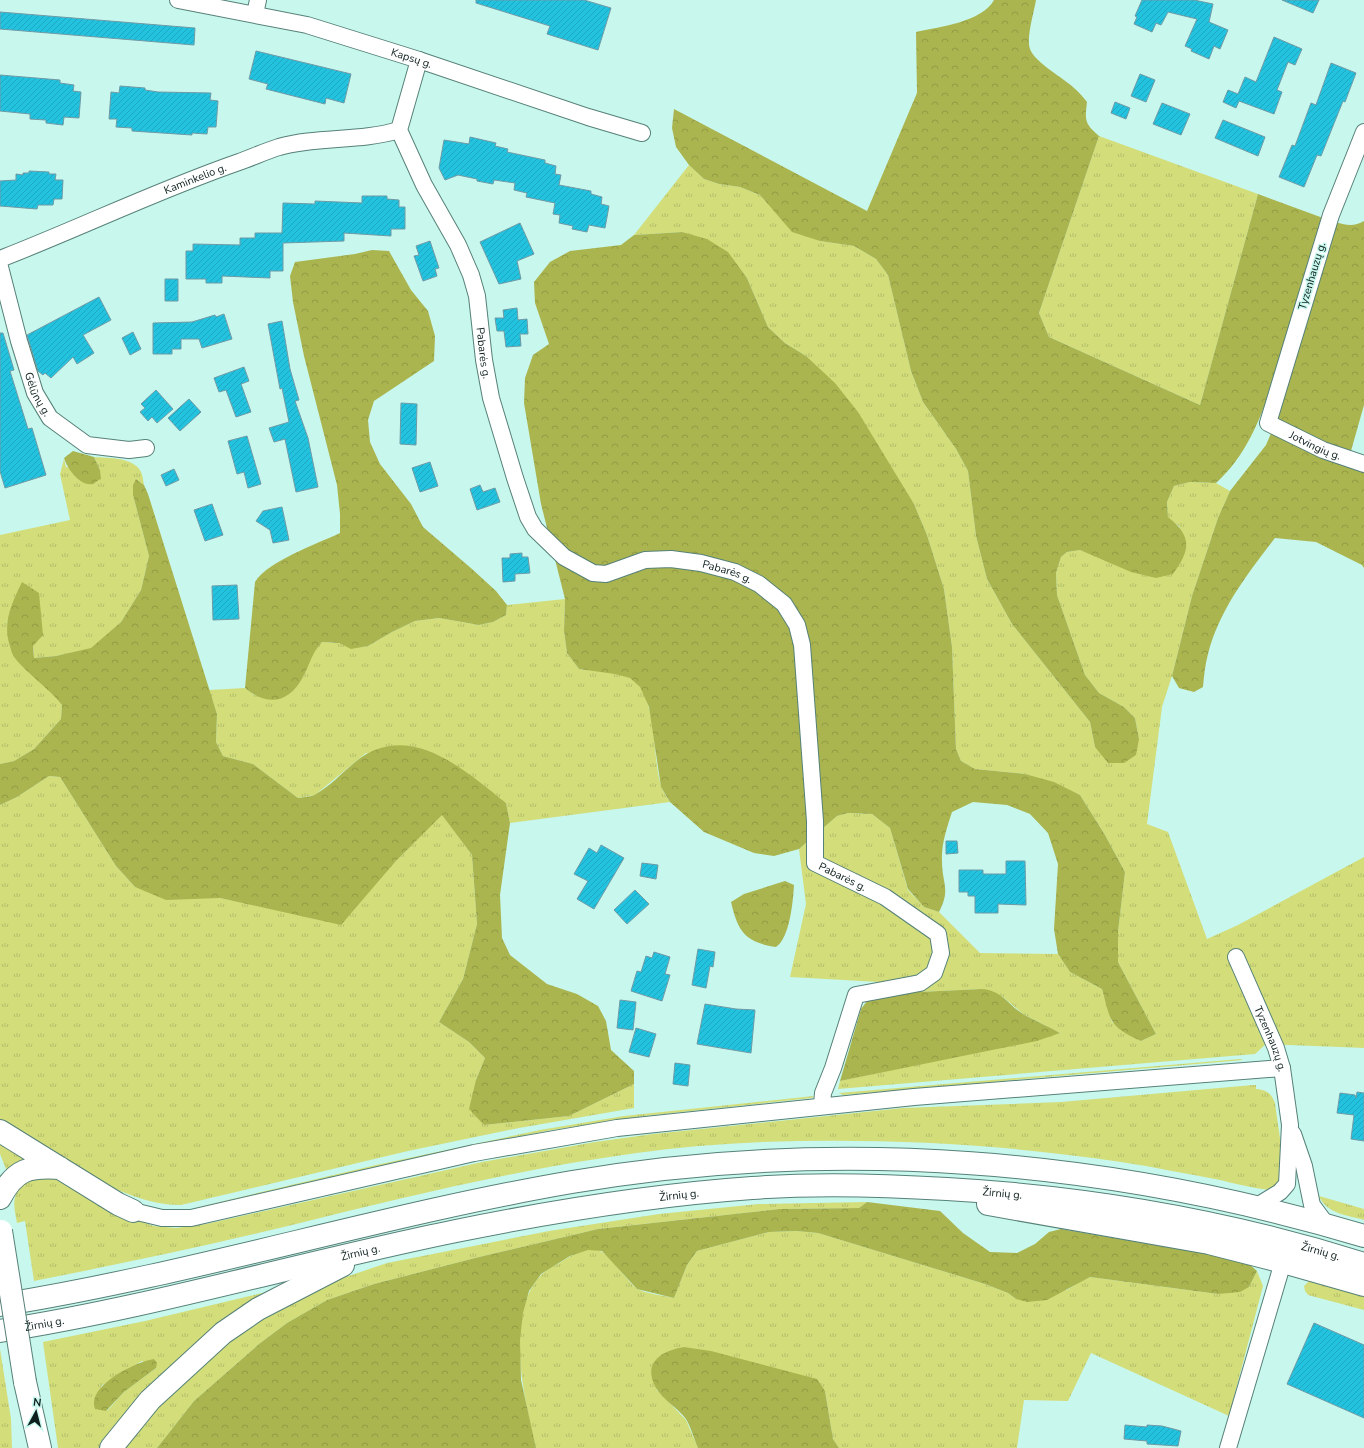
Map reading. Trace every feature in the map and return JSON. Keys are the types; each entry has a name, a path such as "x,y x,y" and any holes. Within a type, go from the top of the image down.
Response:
{"main road":[{"path":"0,1131 133,1211"},
{"path":"0,1305 114,1284 415,1214 573,1182 740,1162 822,1159 893,1159 982,1164 1057,1171 1148,1184 1257,1206 1326,1224 1364,1236"},
{"path":"0,1198 8,1184 22,1171 39,1167 60,1168"},
{"name":"Žirnių g.","path":"0,1331 53,1323 219,1287 381,1247 577,1208 675,1195 754,1188 823,1185 897,1186 1021,1194 1147,1211 1257,1233 1364,1264"},
{"path":"897,1186 1006,1208 1181,1238 1283,1262 1364,1285"},
{"path":"0,1228 26,1391 40,1448"},
{"path":"111,1448 150,1400 223,1333 258,1310 299,1287 381,1247"},
{"path":"26,1391 26,1448"}],"street":[{"name":"Kapsų g.","path":"178,0 257,7 307,25 419,60 588,117 642,132"},
{"path":"399,130 419,60"},
{"name":"Kaminkelio g.","path":"0,260 166,189 278,147 304,141 381,136 399,130"},
{"name":"Pabarės g.","path":"399,130 424,185 458,245 471,275 477,296 484,360 492,398 514,478 528,517 535,529 564,557 593,572 606,574 645,560 671,559 701,563 735,572 753,581 784,604 797,626 802,645 815,821 815,863 885,897 938,934 941,953 934,972 920,983 856,995 834,1068 823,1093 822,1105"},
{"name":"Tyzenhauzų g.","path":"1268,424 1331,214 1364,132"},
{"name":"Gėlūnų g.","path":"0,267 19,341 36,393 50,418 87,445 129,450 146,448"},
{"name":"Jotvingių g.","path":"1268,424 1323,450 1364,464"},
{"name":"Tyzenhauzų g.","path":"1236,957 1270,1035 1282,1068 1290,1125 1304,1166 1312,1205 1326,1224"},
{"path":"133,1211 162,1218 191,1218 474,1153 617,1128 822,1105 1112,1080 1282,1068"},
{"name":"Tyzenhauzų g.","path":"1257,1206 1280,1192 1287,1184 1290,1125"},
{"path":"1228,1448 1283,1262"}],"green space":[{"path":"994,0 1036,0 1029,38 1030,49 1038,60 1069,84 1087,102 1086,117 1088,124 1099,136 1039,313 1049,337 1200,405 1258,194 1323,218 1269,394 1253,433 1243,451 1216,483 1190,482 1174,486 1167,502 1168,517 1182,531 1186,544 1183,558 1173,574 1156,578 1131,572 1080,550 1067,552 1061,557 1056,573 1057,595 1085,675 1099,693 1124,707 1135,718 1139,739 1136,755 1124,763 1108,763 1095,747 1090,722 1012,624 987,579 976,536 968,471 956,449 923,402 911,371 888,275 876,259 854,246 820,241 792,232 760,195 740,187 719,184 704,179 689,165 676,147 672,128 674,109 867,211 917,93 916,32 959,22 980,14"},
{"path":"1099,136 1258,194 1200,405 1049,337 1039,313"},
{"path":"689,165 704,179 719,184 740,187 760,195 774,210 820,241 854,246 876,259 888,275 911,371 923,402 956,449 968,471 976,536 987,579 1012,624 1090,722 1095,747 1139,739 1135,718 1124,707 1099,693 1085,675 1057,595 1056,573 1061,557 1067,552 1080,550 1101,557 1180,527 1168,518 1167,502 1174,486 1190,482 1216,483 1230,491 1218,518 1192,596 1172,676 1162,707 1147,824 1168,832 1207,939 1238,925 1364,857 1364,1048 1266,1044 1255,1054 838,1089 840,1081 1060,1033 1023,1014 1003,997 981,989 878,994 879,982 790,977 806,904 799,849 837,816 848,813 872,814 890,828 908,890 924,907 939,912 980,953 1058,954 1070,972 1102,989 1112,1022 1141,1041 1156,1034 1118,962 1118,932 1125,872 1105,835 1080,795 1025,774 975,769 961,761 956,749 952,647 944,589 927,535 914,504 806,356 785,343 768,327 747,278 727,252 682,232 634,235"},
{"path":"1364,221 1364,405 1347,465 1364,468 1364,568 1362,565 1316,542 1275,538 1245,578 1219,622 1205,666 1203,687 1194,692 1179,688 1172,676 1192,596 1218,518 1230,491 1266,445 1278,417 1334,222 1350,225"},
{"path":"682,232 707,239 728,252 747,278 768,327 785,343 806,356 835,383 858,412 914,504 927,535 944,589 952,647 956,749 961,761 975,769 1025,774 1054,782 1080,795 1105,835 1125,872 1118,932 1118,962 1156,1034 1141,1041 1122,1031 1112,1021 1102,989 1070,972 1058,954 1054,929 1058,864 1048,833 1030,814 1007,805 973,802 952,812 942,848 942,869 945,886 945,898 939,912 924,907 908,889 890,828 872,814 848,813 837,816 799,849 774,856 754,853 704,832 670,802 661,787 649,707 640,687 630,678 615,674 579,669 567,653 564,631 565,599 541,504 524,403 525,378 533,355 549,344 535,303 534,282 550,262 570,251 621,245 634,235"},
{"path":"372,250 389,251 411,290 428,311 435,336 434,361 374,401 368,420 370,442 380,464 411,504 423,527 496,591 507,605 506,615 493,622 479,625 439,618 415,621 368,646 351,649 339,643 322,642 318,646 297,686 285,697 270,700 262,698 245,688 255,582 261,574 282,560 340,533 337,485 304,356 293,302 290,276 295,262 355,254"},
{"path":"73,451 94,457 100,470 101,479 93,484 88,484 83,483 75,476 68,467 64,458"},
{"path":"94,457 120,459 133,463 138,467 142,474 144,485 136,479 133,495 149,556 141,590 121,622 91,649 56,656 34,658 33,646 6,621 62,705 61,719 34,749 14,761 0,764 0,535 70,520 60,474 64,459 66,467 100,470"},
{"path":"136,479 144,485 148,494 217,714 216,742 223,756 253,764 298,798 312,796 321,791 354,763 374,750 394,745 414,747 434,753 453,764 472,776 506,803 510,823 500,895 502,938 510,955 547,984 577,994 598,1006 606,1021 611,1050 634,1071 634,1084 569,1116 484,1125 469,1109 476,1080 485,1058 469,1042 439,1022 463,979 477,924 472,855 442,815 395,862 341,925 220,898 166,900 135,887 116,866 60,777 49,776 17,797 0,805 0,764 14,761 34,749 61,719 62,705 51,692 25,670 13,655 7,629 9,613 12,605 22,582 39,593 43,635 33,646 34,658 56,656 91,648 121,622 141,590 149,556 133,495 133,485"},
{"path":"565,599 564,631 567,653 579,669 613,672 625,675 640,686 646,698 650,712 658,774 661,786 670,802 510,823 506,803 366,753 315,795 298,798 253,764 223,756 216,742 217,714 209,690 245,688 254,695 303,677 313,652 322,642 339,643 351,648 368,646 415,621 439,618 479,625 493,622 506,615 507,605"},
{"path":"49,776 60,777 116,866 135,887 199,898 220,898 275,909 395,862 442,814 472,855 477,924 463,979 439,1022 469,1042 485,1058 476,1080 484,1125 569,1116 634,1084 634,1108 519,1128 408,1151 181,1205 158,1203 134,1196 110,1187 87,1175 0,1122 0,805 17,797"},
{"path":"785,881 794,885 790,919 785,936 776,947 756,942 744,934 740,928 736,921 731,902 744,894"},
{"path":"981,989 994,992 1004,998 1023,1014 1060,1033 1037,1041 840,1081 861,1009 867,1001 878,994"},
{"path":"1240,1059 1243,1060 843,1095 839,1093"},
{"path":"1256,1085 1256,1089 1263,1090 1268,1093 1275,1103 1282,1153 1282,1172 1280,1179 1275,1187 1269,1190 1121,1162 987,1147 853,1141 763,1142 703,1146 644,1152 526,1172 408,1197 260,1233 34,1281 25,1221 17,1223 14,1205 15,1196 24,1179 57,1176 128,1217 154,1226 176,1228 206,1224 482,1162 595,1142 653,1134 903,1108 1061,1102"},
{"path":"814,1096 812,1098 644,1116 552,1130 484,1143 190,1209 376,1165 540,1130 624,1116"},
{"path":"0,1139 33,1159 8,1174 0,1154"},
{"path":"1319,1196 1364,1209 1364,1220 1332,1210 1327,1207"},
{"path":"867,1202 859,1208 779,1209 598,1229 374,1284 327,1300 287,1323 259,1344 194,1401 157,1448 122,1448 148,1414 222,1343 269,1314 325,1284 387,1263 549,1231 659,1214 759,1204"},
{"path":"867,1202 940,1211 963,1233 990,1252 1017,1253 1035,1244 1049,1232 1061,1229 1225,1257 1248,1263 1257,1271 1249,1287 1240,1292 1218,1294 1090,1277 1047,1300 1027,1302 1016,1299 1008,1293 985,1284 818,1233 796,1231 769,1232 697,1251 687,1265 674,1298 637,1289 602,1251 588,1250 570,1256 541,1274 529,1291 523,1313 520,1340 521,1380 536,1448 157,1448 194,1401 259,1344 287,1323 327,1300 374,1284 598,1229 779,1209 859,1208"},
{"path":"796,1231 818,1233 985,1284 1008,1293 1016,1299 1067,1290 1090,1277 1218,1294 1249,1287 1257,1271 1263,1286 1229,1416 1091,1353 1068,1401 1024,1400 1017,1448 839,1448 833,1439 825,1391 656,1389 686,1420 698,1448 536,1448 523,1383 520,1359 520,1335 523,1313 529,1292 543,1273 575,1254 585,1250 595,1250 604,1253 639,1290 674,1298 687,1265 697,1251 769,1232"},
{"path":"1310,1280 1364,1295 1364,1310 1308,1295 1304,1286"},
{"path":"275,1290 100,1448 58,1448 43,1342 145,1321","holes":["142,1361 156,1368 124,1392 107,1411 101,1386"]},
{"path":"684,1347 711,1351 817,1379 825,1391 833,1439 839,1448 698,1448 686,1419 656,1388 651,1372 653,1365 661,1355"},
{"path":"0,1349 11,1419 12,1448 0,1448"},
{"path":"154,1359 157,1363 156,1368 124,1392 106,1411 95,1409 94,1400 98,1392 114,1376 136,1365"}],"building":[{"path":"476,0 584,0 611,8 598,50 547,34 550,26 476,3"},
{"path":"1142,0 1194,0 1213,4 1209,22 1228,30 1220,49 1214,46 1209,59 1191,51 1192,49 1185,46 1197,19 1168,12 1161,25 1156,23 1152,32 1134,24 1137,17 1135,16"},
{"path":"1282,0 1319,0 1313,13"},
{"path":"0,12 195,28 194,45 0,29"},
{"path":"1274,37 1302,49 1295,65 1288,62 1277,90 1282,92 1274,114 1239,101 1236,108 1223,102 1228,90 1238,94 1245,77 1256,82"},
{"path":"256,51 351,74 344,103 326,98 325,104 266,89 268,84 249,79"},
{"path":"1331,63 1356,73 1321,156 1317,155 1304,187 1279,177 1292,145 1295,146 1311,103 1316,105"},
{"path":"1140,74 1155,80 1146,102 1131,96"},
{"path":"0,75 60,80 60,83 74,85 73,91 81,92 79,118 64,117 63,125 46,123 46,120 30,119 30,114 0,111"},
{"path":"120,86 145,88 145,90 158,92 211,93 210,100 218,101 216,127 208,127 207,134 192,133 192,135 132,131 132,128 116,127 117,119 109,119 111,92 119,93"},
{"path":"1115,102 1130,108 1126,119 1111,113"},
{"path":"1162,103 1190,114 1181,135 1153,124"},
{"path":"1223,120 1265,137 1258,156 1215,138"},
{"path":"470,137 496,143 495,146 508,149 507,152 545,160 545,163 556,166 555,174 561,175 559,185 591,191 591,194 602,197 601,204 609,206 605,228 589,225 587,232 572,229 573,226 559,223 560,215 553,214 555,203 526,197 527,193 514,190 515,183 494,180 493,184 458,175 445,180 439,168 444,140 469,144"},
{"path":"29,171 49,172 49,174 56,174 55,180 63,180 62,199 54,199 53,205 38,205 37,209 0,206 0,181 16,180 16,174 23,175 23,173 29,173"},
{"path":"362,196 387,196 387,199 399,200 399,207 405,207 405,229 391,229 391,236 344,233 344,241 283,243 283,271 270,271 270,278 222,276 222,283 206,283 206,279 186,279 186,251 193,251 193,244 240,245 240,238 255,238 255,233 282,233 283,203 315,204 315,201 362,203"},
{"path":"520,223 534,254 517,261 521,279 499,284 480,242"},
{"path":"430,241 439,268 435,269 437,276 423,281 414,256 419,255 416,246"},
{"path":"165,279 178,279 178,301 165,301"},
{"path":"99,297 111,320 83,335 94,353 77,364 73,357 51,378 45,373 43,375 38,371 27,335"},
{"path":"517,308 518,320 527,319 528,334 520,334 521,346 506,347 504,331 497,331 495,318 504,318 503,310"},
{"path":"224,314 232,339 202,348 199,339 181,339 181,349 172,349 172,354 153,354 153,323 192,322 215,315 216,317"},
{"path":"282,321 290,369 299,400 295,401 308,438 318,487 296,492 285,439 274,442 269,428 289,422 282,388 280,389 268,324"},
{"path":"133,332 141,349 130,355 122,338"},
{"path":"0,333 3,333 14,370 10,371 28,429 32,428 46,475 5,488 0,471"},
{"path":"244,367 249,381 241,384 251,412 236,417 226,390 219,392 214,378"},
{"path":"156,390 173,409 157,423 152,417 148,421 140,412 145,408 141,404"},
{"path":"189,399 201,412 180,431 168,418"},
{"path":"401,403 417,404 416,445 400,444"},
{"path":"247,436 261,484 248,488 244,472 237,474 228,441"},
{"path":"430,462 438,486 420,492 412,468"},
{"path":"174,469 179,480 166,486 161,475"},
{"path":"480,485 483,492 495,488 500,502 477,510 470,489"},
{"path":"212,504 223,535 205,541 194,510"},
{"path":"282,507 289,540 273,543 270,530 256,521 263,511"},
{"path":"522,553 522,557 528,557 530,573 515,574 515,581 503,582 502,558 510,558 510,554"},
{"path":"237,585 239,619 213,620 212,586"},
{"path":"946,841 957,841 958,853 946,854"},
{"path":"601,845 624,858 594,909 577,899 588,881 574,874 589,848 597,853"},
{"path":"1006,861 1025,861 1026,905 998,904 998,913 975,913 975,896 968,896 968,892 959,892 959,870 983,870 983,874 1006,874"},
{"path":"642,863 658,865 656,879 640,876"},
{"path":"635,890 649,904 627,924 614,910"},
{"path":"698,949 715,952 713,967 710,966 706,988 692,985"},
{"path":"654,952 670,957 665,974 670,975 662,1001 631,991 637,971 641,972 646,956 652,958"},
{"path":"620,1000 636,1002 633,1030 617,1028"},
{"path":"705,1004 736,1009 755,1010 751,1053 697,1044"},
{"path":"636,1028 656,1034 649,1057 629,1052"},
{"path":"675,1063 690,1065 688,1086 673,1084"},
{"path":"1357,1092 1364,1093 1364,1141 1351,1139 1354,1115 1337,1113 1340,1093 1355,1095 1356,1098"},
{"path":"1314,1323 1364,1345 1364,1418 1287,1384"},
{"path":"1125,1425 1147,1427 1147,1425 1162,1426 1181,1431 1178,1446 1147,1444 1147,1441 1124,1439"}]}
